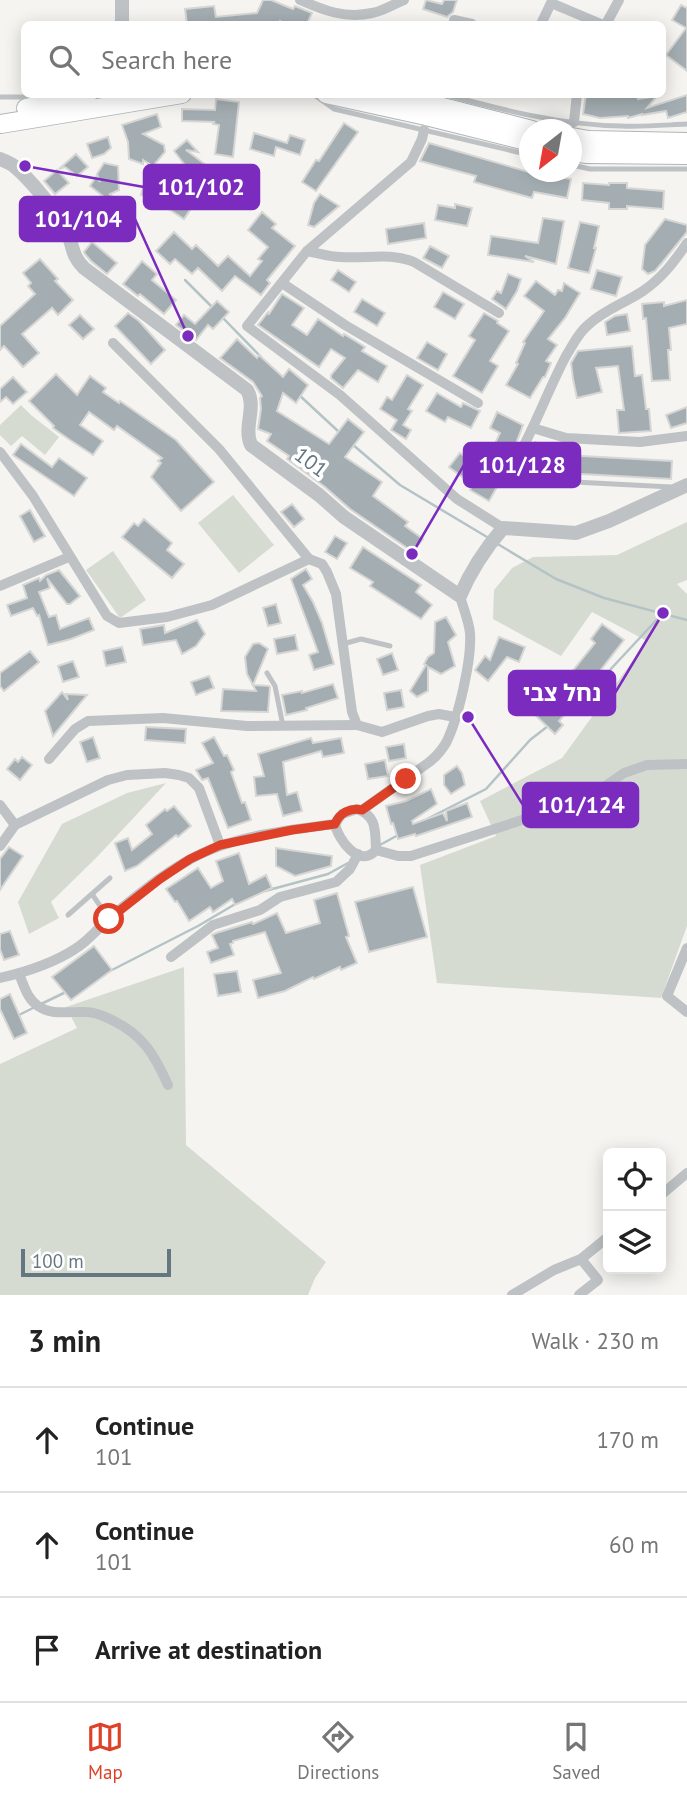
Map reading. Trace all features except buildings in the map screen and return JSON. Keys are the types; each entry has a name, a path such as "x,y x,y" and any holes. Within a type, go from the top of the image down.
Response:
{"highway":[{"path":"0,121 75,98"},
{"path":"344,98 519,139"},
{"path":"407,98 519,127"},
{"path":"0,121 124,99"},
{"path":"582,136 589,140 687,142"},
{"path":"582,153 687,155"}],"street":[{"path":"121,0 122,21"},
{"path":"300,0 330,13 348,14 372,13 404,0"},
{"path":"605,21 618,0"},
{"path":"542,21 551,3 596,21"},
{"path":"454,20 458,21"},
{"path":"574,119 577,98"},
{"path":"424,130 411,162 307,251 247,326 340,395 457,499 503,528 576,533 609,521 684,486"},
{"name":"101","path":"0,159 20,171 53,209 67,232 75,259 84,268 247,390 250,402 247,437 251,445 344,517 460,596"},
{"path":"522,449 554,378 586,326 663,276 687,243"},
{"path":"307,251 340,257 403,257 499,313"},
{"path":"282,283 345,325 478,403"},
{"path":"113,343 219,449 309,559 322,564 336,594 352,712 357,725"},
{"path":"533,429 566,438 640,442 687,436"},
{"path":"0,452 33,496 107,616 119,623 167,617 212,605 309,559"},
{"path":"362,810 437,756 445,745 464,685 470,648 470,630 460,596 479,558 503,528"},
{"path":"0,586 69,557"},
{"path":"49,760 75,729 88,721 163,718 247,726 357,725 382,732 428,716 439,714 455,717"},
{"path":"376,850 398,856 411,856 550,811 647,765 687,764"},
{"path":"0,846 15,825 108,780 127,775 165,773 189,778 199,788 220,845"},
{"path":"0,805 15,825"},
{"path":"357,809 373,819 376,850 365,857 348,849 336,832 335,824 342,814 357,809"},
{"path":"0,978 50,962 77,948 160,879 190,859 220,845 335,824"},
{"path":"171,957 213,925 260,910 280,898 337,882 350,869 358,854"},
{"path":"687,948 667,996 687,1012"},
{"path":"19,974 29,999 36,1006 46,1011 101,1014 134,1033 147,1045 168,1085"},
{"path":"666,1191 687,1173"},
{"path":"512,1295 554,1270 581,1259 603,1241"},
{"path":"579,1295 598,1280 581,1259"}],"lane":[{"path":"0,97 21,97"},
{"path":"319,98 334,108 519,152"},
{"path":"459,98 535,119"},
{"path":"582,129 687,124"},
{"path":"582,167 687,169"},
{"path":"536,480 684,486"},
{"path":"343,644 362,639 390,646"},
{"path":"267,673 275,686 283,726"},
{"path":"68,915 110,878"},
{"path":"92,894 109,919"}],"shaded area":[{"path":"21,405 59,437 45,455 22,436 11,446 0,435 0,425"},
{"path":"233,495 274,545 239,573 198,523"},
{"path":"687,522 687,580 677,584 687,594 687,926 661,998 437,983 420,865 496,836 480,801 562,758 647,641 592,612 561,656 493,619 494,590 512,568 533,557 617,555"},
{"path":"113,551 146,600 120,618 86,570"},
{"path":"166,783 51,902 59,918 29,934 18,902 62,824 127,793"},
{"path":"184,967 186,1145 326,1262 308,1295 0,1295 0,1064 77,1028 66,1007"}],"waterway":[{"path":"185,280 212,307"},
{"path":"222,317 261,357"},
{"path":"298,394 339,432"},
{"path":"352,444 400,485 487,537"},
{"path":"496,543 556,579 604,598 687,620"},
{"path":"564,714 581,701 663,613"},
{"path":"427,819 486,789 530,740 548,726"},
{"path":"378,846 400,834"},
{"path":"265,891 328,874 348,863"},
{"path":"110,971 237,903"},
{"path":"41,1004 66,992"},
{"path":"19,1015 35,1007"}],"place":[{"name":"101/102","path":"25,166"},
{"name":"101/104","path":"188,336"},
{"name":"101/128","path":"412,554"},
{"name":"נחל צבי","path":"663,613"},
{"name":"101/124","path":"468,717"}],"route":[{"path":"109,919 190,859 220,845 335,824 342,814 362,810 406,779"}]}
